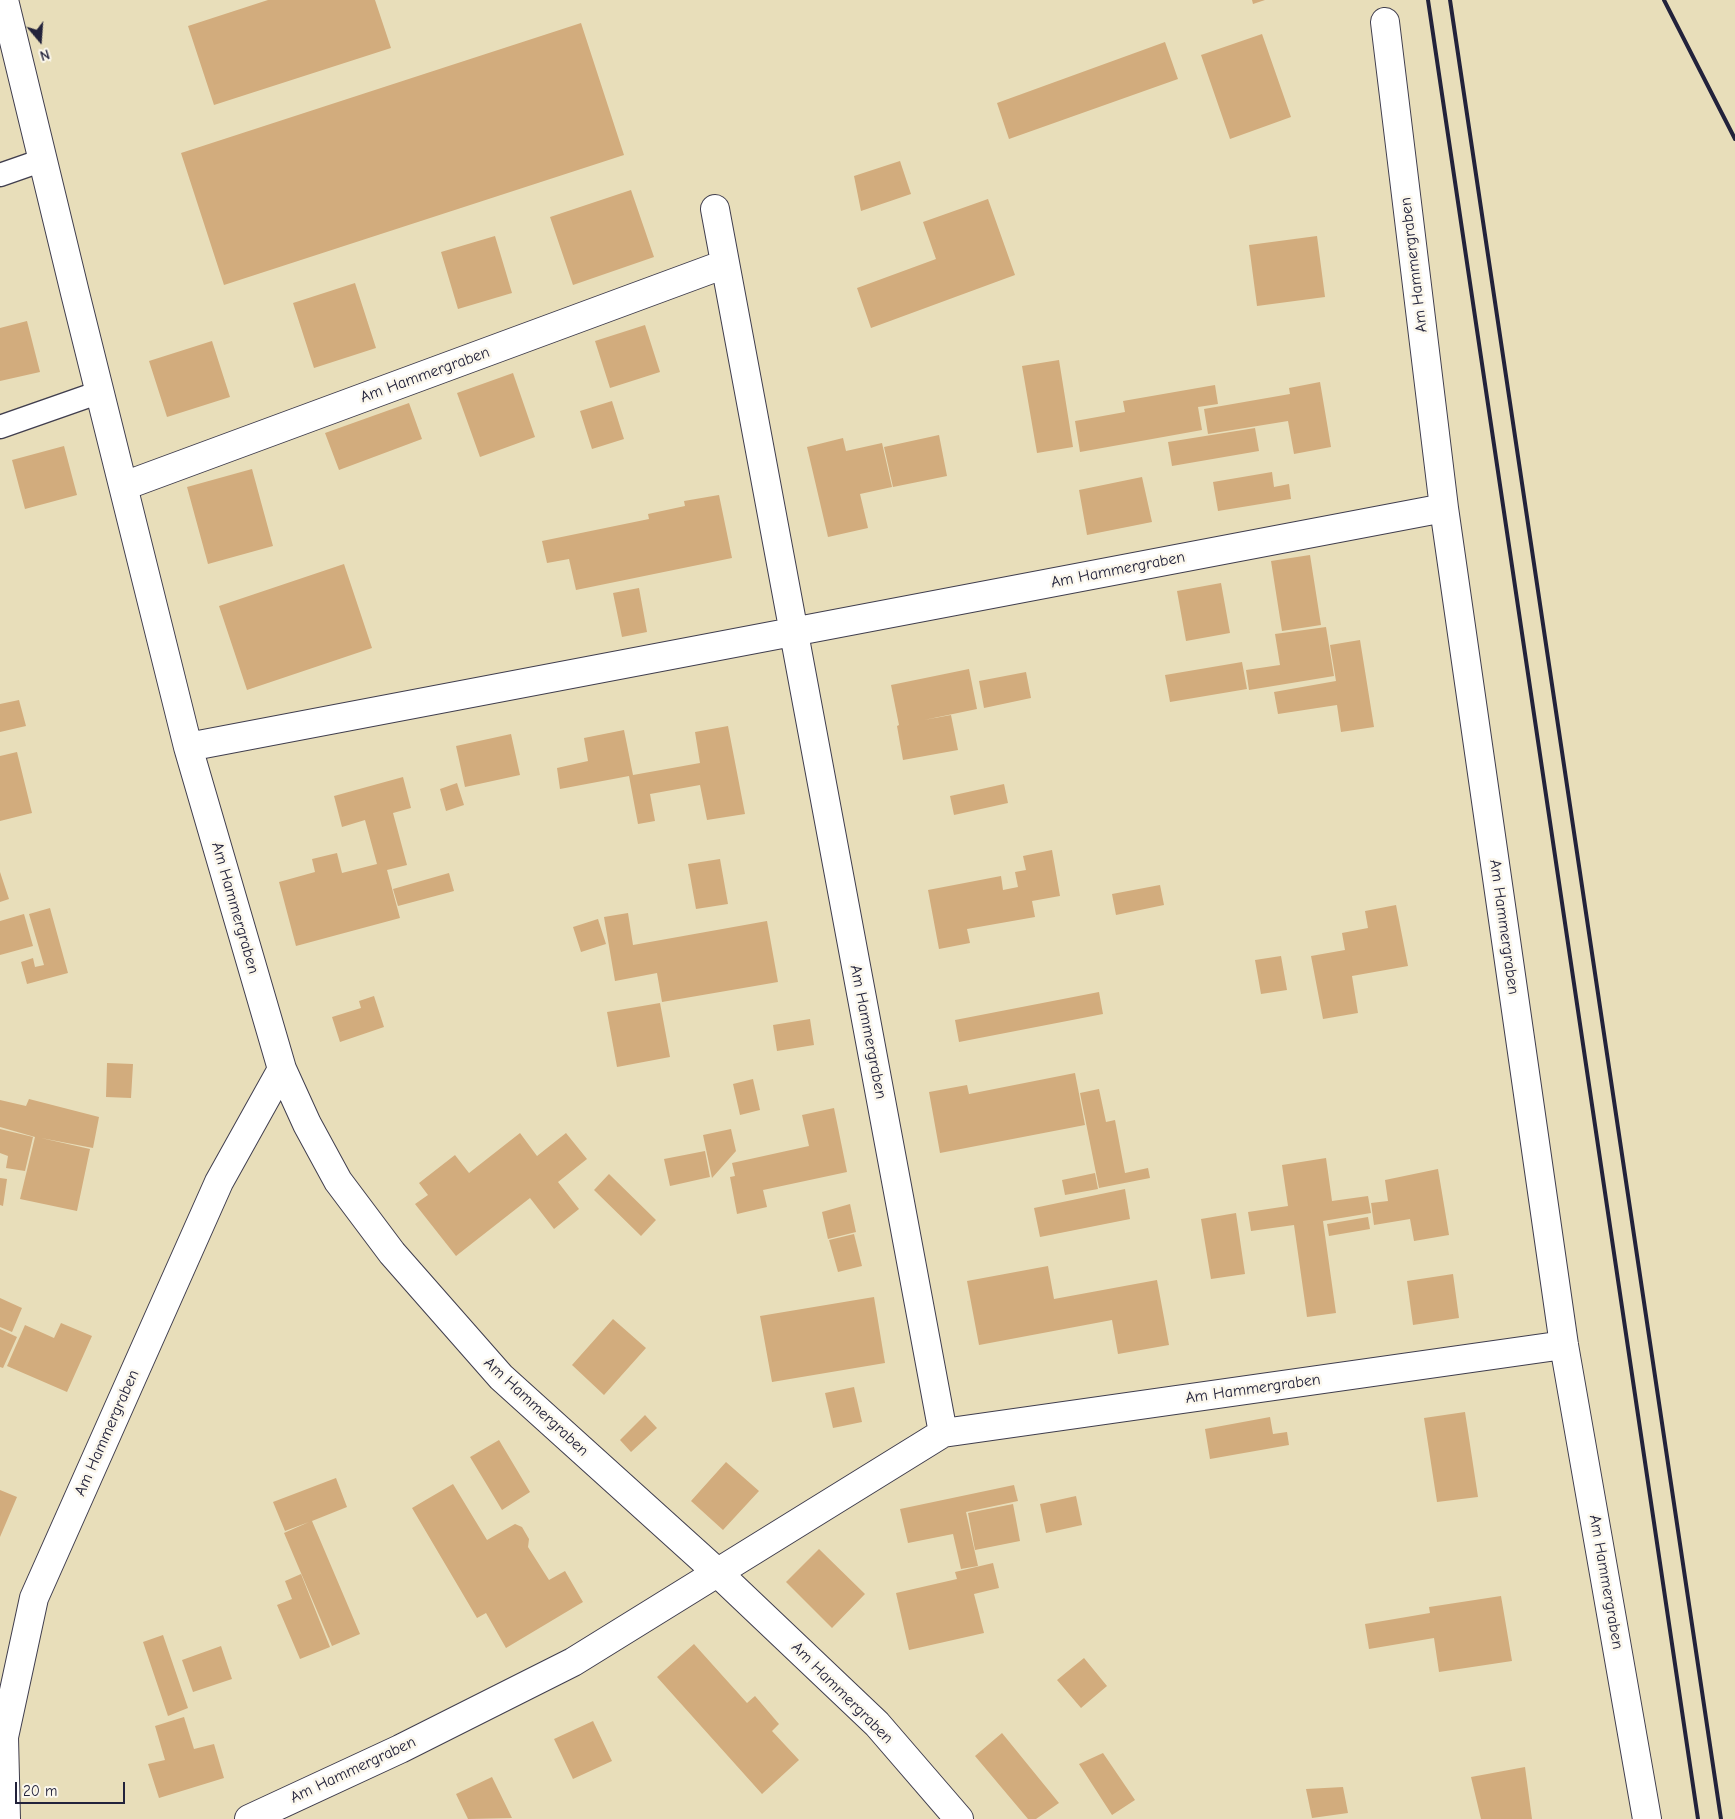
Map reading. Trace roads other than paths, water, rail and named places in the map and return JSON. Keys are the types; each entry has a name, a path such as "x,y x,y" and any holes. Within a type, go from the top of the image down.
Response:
{"street":[{"name":"Am Hammergraben","path":"4,0 188,747 282,1069 307,1124 338,1181 392,1254 501,1377 718,1573 877,1724 959,1819"},
{"name":"Am Hammergraben","path":"1385,22 1444,508 1564,1345 1648,1819"},
{"name":"Am Hammergraben","path":"715,209 943,1433"},
{"name":"Am Hammergraben","path":"124,486 726,264"},
{"name":"Am Hammergraben","path":"188,747 1444,508"},
{"name":"Am Hammergraben","path":"6,1819 4,1737 34,1598 220,1182 282,1069"},
{"name":"Am Hammergraben","path":"249,1819 400,1750 573,1662 943,1433 1564,1345"}],"lane":[{"path":"0,175 43,160"},
{"path":"0,427 100,392"}],"railway":[{"path":"1428,0 1698,1819"},
{"path":"1450,0 1721,1819"},
{"path":"1664,0 1735,139"}]}
